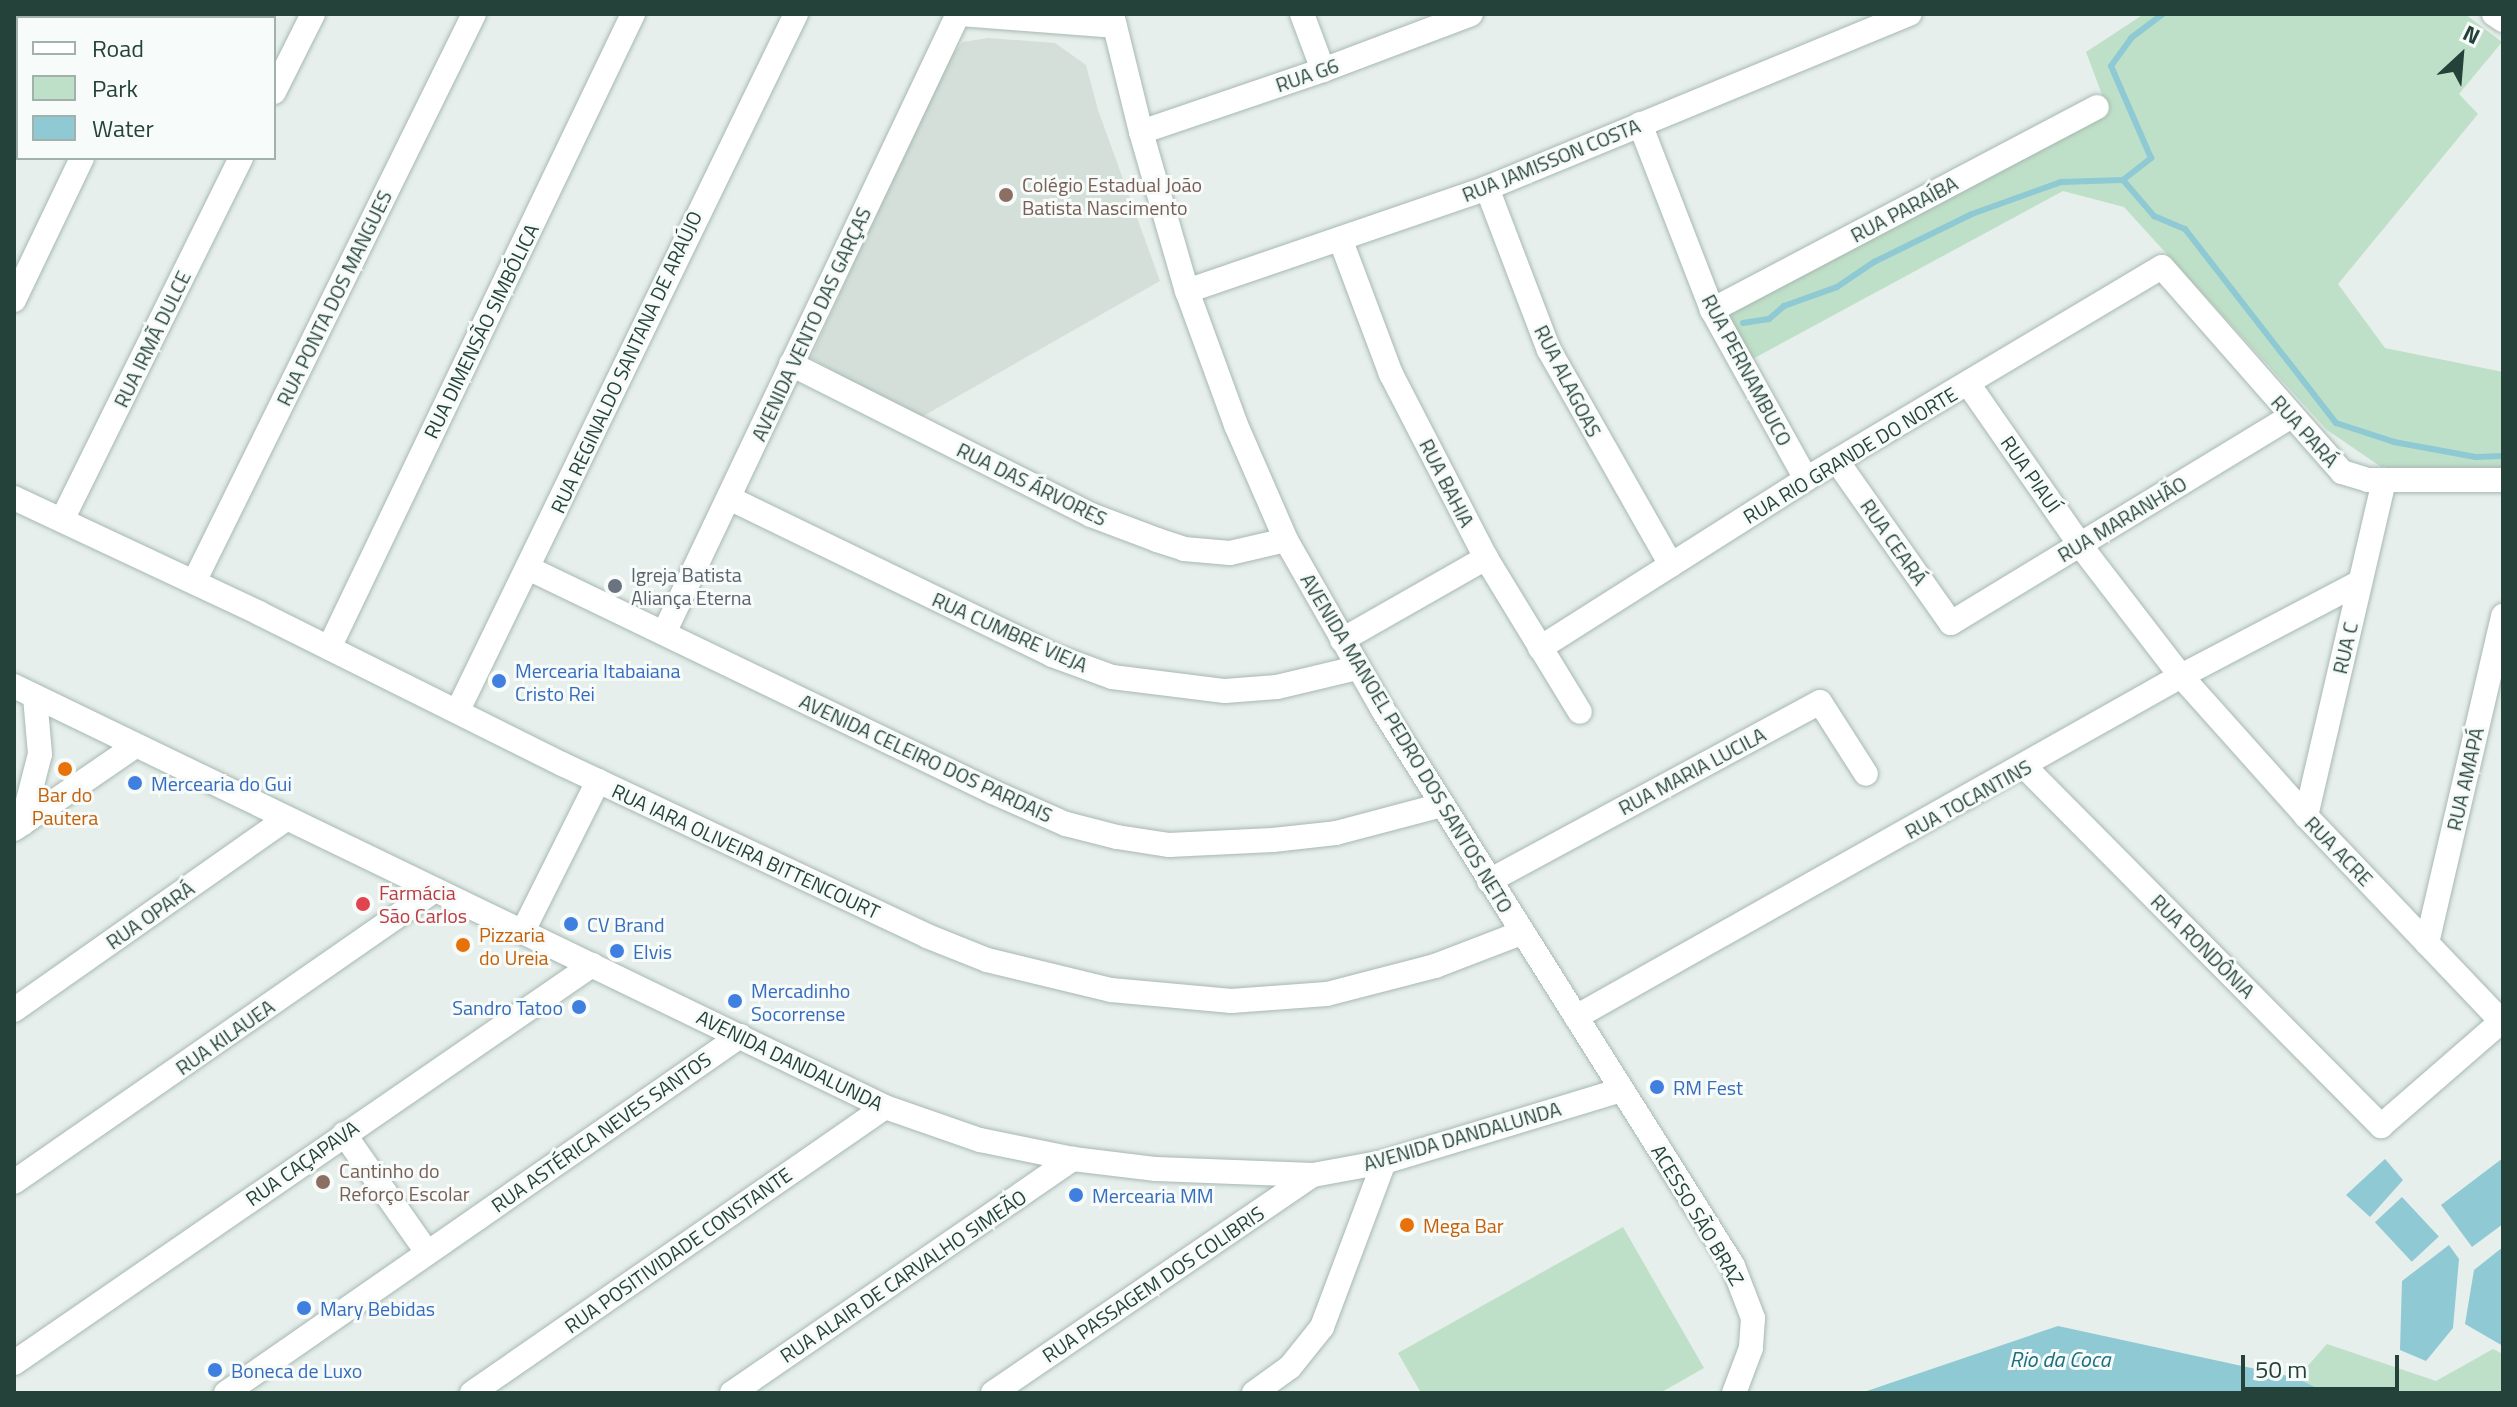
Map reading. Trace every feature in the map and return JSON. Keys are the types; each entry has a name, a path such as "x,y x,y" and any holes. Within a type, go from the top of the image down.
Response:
{"street":[{"path":"276,88 313,14"},
{"name":"RUA PONTA DOS MANGUES","path":"194,582 474,14"},
{"name":"RUA DIMENSÃO SIMBÓLICA","path":"329,648 633,14"},
{"name":"RUA REGINALDO SANTANA DE ARAÚJO","path":"458,710 796,14"},
{"path":"958,14 1113,20"},
{"name":"AVENIDA VENTO DAS GARÇAS","path":"664,633 958,14"},
{"path":"1302,14 1323,70"},
{"name":"RUA JAMISSON COSTA","path":"1187,291 1341,241 1487,188 1910,14"},
{"path":"2494,14 2503,20"},
{"name":"RUA G6","path":"1141,132 1323,70 1465,15"},
{"name":"AVENIDA MANOEL PEDRO DOS SANTOS NETO","path":"1113,20 1141,132 1187,291 1235,421 1286,540 1357,668 1621,1090"},
{"name":"RUA PARAÍBA","path":"1712,310 2097,107"},
{"name":"RUA PERNAMBUCO","path":"1640,124 1712,310 1806,479"},
{"path":"14,300 81,160"},
{"name":"RUA IRMÃ DULCE","path":"62,520 240,160"},
{"name":"RUA ALAGOAS","path":"1487,188 1549,350 1671,565"},
{"name":"RUA BAHIA","path":"1341,241 1391,374 1486,558 1580,712"},
{"name":"RUA RIO GRANDE DO NORTE","path":"1540,648 1806,479 1969,385 2162,267"},
{"name":"RUA PARÁ","path":"2162,267 2342,472 2353,478 2384,480 2503,480"},
{"name":"RUA DAS ÁRVORES","path":"791,364 1091,515 1157,540 1184,549 1230,553 1286,540"},
{"name":"RUA PIAUÍ","path":"1969,385 2080,545 2181,676"},
{"name":"RUA MARANHÃO","path":"1951,623 2292,416"},
{"name":"RUA CEARÁ","path":"1837,461 1951,623"},
{"name":"RUA C","path":"2306,816 2384,480"},
{"name":"RUA IARA OLIVEIRA BITTENCOURT","path":"14,498 194,582 598,781 927,936 987,960 1111,990 1231,1001 1327,994 1435,966 1521,933"},
{"name":"RUA CUMBRE VIEJA","path":"729,498 1052,655 1112,677 1225,691 1277,687 1357,668"},
{"path":"1342,640 1486,558"},
{"name":"AVENIDA CELEIRO DOS PARDAIS","path":"528,568 993,792 1066,824 1117,837 1169,845 1273,840 1336,833 1442,805"},
{"name":"RUA TOCANTINS","path":"1576,1017 2025,767 2181,676 2360,582"},
{"name":"RUA AMAPÁ","path":"2427,943 2503,616"},
{"name":"RUA ACRE","path":"2181,676 2306,816 2502,1020"},
{"path":"18,826 40,754 24,692"},
{"name":"AVENIDA DANDALUNDA","path":"24,692 885,1107 980,1140 1073,1159 1156,1169 1313,1175 1384,1162 1621,1090"},
{"name":"RUA MARIA LUCILA","path":"1489,881 1820,702 1866,774"},
{"path":"18,826 135,746"},
{"name":"RUA RONDÔNIA","path":"2025,767 2381,1126 2502,1020"},
{"path":"523,931 598,781"},
{"name":"RUA OPARÁ","path":"14,1010 286,819"},
{"name":"RUA KILAUEA","path":"14,1182 435,890"},
{"name":"RUA CAÇAPAVA","path":"14,1363 592,965"},
{"name":"RUA ASTÉRICA NEVES SANTOS","path":"226,1393 740,1036"},
{"name":"ACESSO SÃO BRAZ","path":"1621,1090 1742,1282 1753,1318 1751,1348 1734,1393"},
{"name":"RUA POSITIVIDADE CONSTANTE","path":"472,1393 885,1107"},
{"path":"344,1134 427,1252"},
{"name":"RUA ALAIR DE CARVALHO SIMEÃO","path":"732,1393 1073,1159"},
{"path":"1254,1393 1290,1367 1322,1327 1384,1162"},
{"name":"RUA PASSAGEM DOS COLIBRIS","path":"993,1393 1313,1175"}],"shaded area":[{"name":"Colégio Estadual João Batista Nascimento","path":"988,38 1055,43 1086,65 1098,110 1160,281 918,419 811,358 942,67 963,42"}],"green space":[{"path":"2144,14 2465,14 2502,42 2459,94 2478,114 2338,284 2385,348 2503,372 2503,468 2390,473 2327,430 2124,207 2063,191 1747,362 1723,315 2109,113 2086,52"},
{"path":"1623,1227 1704,1368 1660,1393 1421,1393 1398,1353"},
{"path":"2327,1344 2436,1381 2493,1349 2503,1354 2503,1393 2327,1393 2297,1378"}],"water":[{"path":"2503,1158 2503,1224 2472,1247 2441,1205"},
{"path":"2385,1159 2403,1180 2370,1217 2346,1195"},
{"path":"2402,1197 2439,1236 2412,1262 2375,1222"},
{"path":"2449,1245 2459,1259 2453,1328 2426,1361 2400,1350 2402,1281"},
{"path":"2503,1247 2503,1346 2465,1324 2474,1270"},
{"name":"Rio da Coca","path":"2058,1326 2297,1378 2327,1393 1861,1393"}],"waterway":[{"path":"2123,180 2151,158 2111,66 2131,38 2163,14"},
{"path":"1743,323 1769,319 1784,306 1837,287 1874,262 1972,214 2061,182 2123,180 2154,216 2185,229 2336,423 2394,442 2476,457 2503,456"}],"place":[{"name":"Colégio Estadual João Batista Nascimento","path":"1006,195"},
{"name":"Igreja Batista Aliança Eterna","path":"615,586"},
{"name":"Mercearia Itabaiana Cristo Rei","path":"499,681"},
{"name":"Bar do Pautera","path":"65,769"},
{"name":"Mercearia do Gui","path":"135,783"},
{"name":"Farmácia São Carlos","path":"363,904"},
{"name":"CV Brand","path":"571,924"},
{"name":"Pizzaria do Ureia","path":"463,945"},
{"name":"Elvis","path":"617,951"},
{"name":"Mercadinho Socorrense","path":"735,1001"},
{"name":"Sandro Tatoo","path":"579,1007"},
{"name":"RM Fest","path":"1657,1087"},
{"name":"Cantinho do Reforço Escolar","path":"323,1182"},
{"name":"Mercearia MM","path":"1076,1195"},
{"name":"Mega Bar","path":"1407,1225"},
{"name":"Mary Bebidas","path":"304,1308"},
{"name":"Boneca de Luxo","path":"215,1370"}]}
